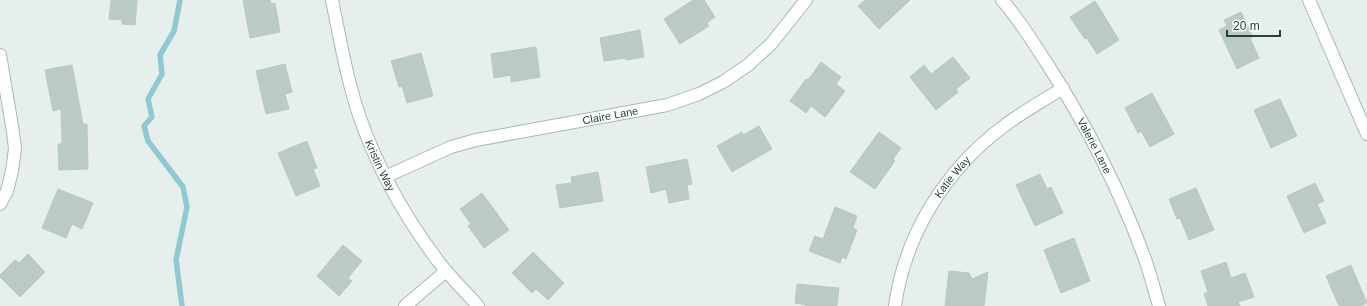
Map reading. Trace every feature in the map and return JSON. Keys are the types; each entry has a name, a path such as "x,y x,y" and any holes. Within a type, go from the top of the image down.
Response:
{"street":[{"name":"Kristin Way","path":"332,0 346,68 360,117 385,178 409,219 446,271 478,306"},
{"name":"Claire Lane","path":"385,178 451,147 476,140 667,105 699,94 723,82 748,64 771,44 806,0"},
{"name":"Valerie Lane","path":"1002,0 1027,33 1090,136 1120,198 1146,262 1159,306"},
{"path":"1309,0 1367,134"},
{"path":"0,55 15,149 12,171 0,204"},
{"name":"Katie Way","path":"895,306 906,260 916,233 935,199 955,172 978,147 1004,125 1062,88"},
{"path":"405,306 446,271"}],"building":[{"path":"111,0 137,0 135,25 122,24 122,20 109,19"},
{"path":"243,0 270,0 271,4 275,3 280,32 250,38"},
{"path":"693,0 704,0 715,17 707,23 709,26 680,44 664,19"},
{"path":"865,0 910,0 879,29 858,6"},
{"path":"1095,1 1119,40 1097,54 1087,38 1085,39 1070,17"},
{"path":"1241,12 1253,37 1250,38 1259,58 1237,69 1219,30 1227,26 1224,20"},
{"path":"640,30 644,57 604,61 600,38"},
{"path":"536,47 540,77 511,82 511,75 494,78 491,54"},
{"path":"421,53 433,96 407,103 402,86 399,87 391,61"},
{"path":"953,57 970,78 956,89 958,92 936,110 910,77 924,65 931,74"},
{"path":"821,62 841,77 836,84 845,91 825,117 811,106 806,113 790,101"},
{"path":"285,64 292,92 285,94 289,109 266,114 256,71"},
{"path":"72,65 83,124 87,124 88,169 59,170 58,144 62,144 61,109 53,111 45,70"},
{"path":"1152,93 1174,134 1150,147 1141,131 1138,133 1125,108"},
{"path":"1280,99 1297,136 1271,148 1254,110"},
{"path":"759,126 772,149 732,172 717,146 742,132 743,135"},
{"path":"879,132 901,148 893,159 895,161 875,189 850,172"},
{"path":"307,141 317,168 313,169 320,186 296,196 278,153"},
{"path":"687,159 692,184 687,185 689,199 669,203 666,189 651,193 646,167"},
{"path":"598,172 603,201 560,208 556,185 572,183 571,177"},
{"path":"1040,174 1047,189 1051,187 1063,213 1035,226 1016,185"},
{"path":"1315,183 1324,201 1317,204 1326,223 1304,233 1287,196"},
{"path":"1196,188 1214,230 1189,240 1180,218 1177,219 1169,199"},
{"path":"58,189 93,203 82,229 72,224 66,238 42,228"},
{"path":"482,193 509,230 484,248 468,226 471,224 460,209"},
{"path":"835,207 857,216 853,228 857,230 846,259 842,257 840,263 809,251 815,236 823,239"},
{"path":"1074,238 1090,281 1061,293 1044,250"},
{"path":"343,245 362,261 348,278 352,281 339,296 317,276"},
{"path":"533,252 564,283 548,300 536,289 532,293 512,273"},
{"path":"28,254 45,272 20,297 0,277 0,275 15,260 19,263"},
{"path":"1226,262 1231,278 1245,273 1254,297 1238,302 1240,306 1208,306 1204,294 1208,292 1201,271"},
{"path":"1351,265 1367,303 1360,306 1339,306 1326,276"},
{"path":"949,271 969,273 972,279 988,272 984,306 945,306"},
{"path":"797,284 839,288 837,306 806,306 795,303"}],"waterway":[{"path":"180,0 174,31 160,55 162,74 148,99 152,117 144,126 148,141 183,187 187,207 176,260 182,306"}]}
